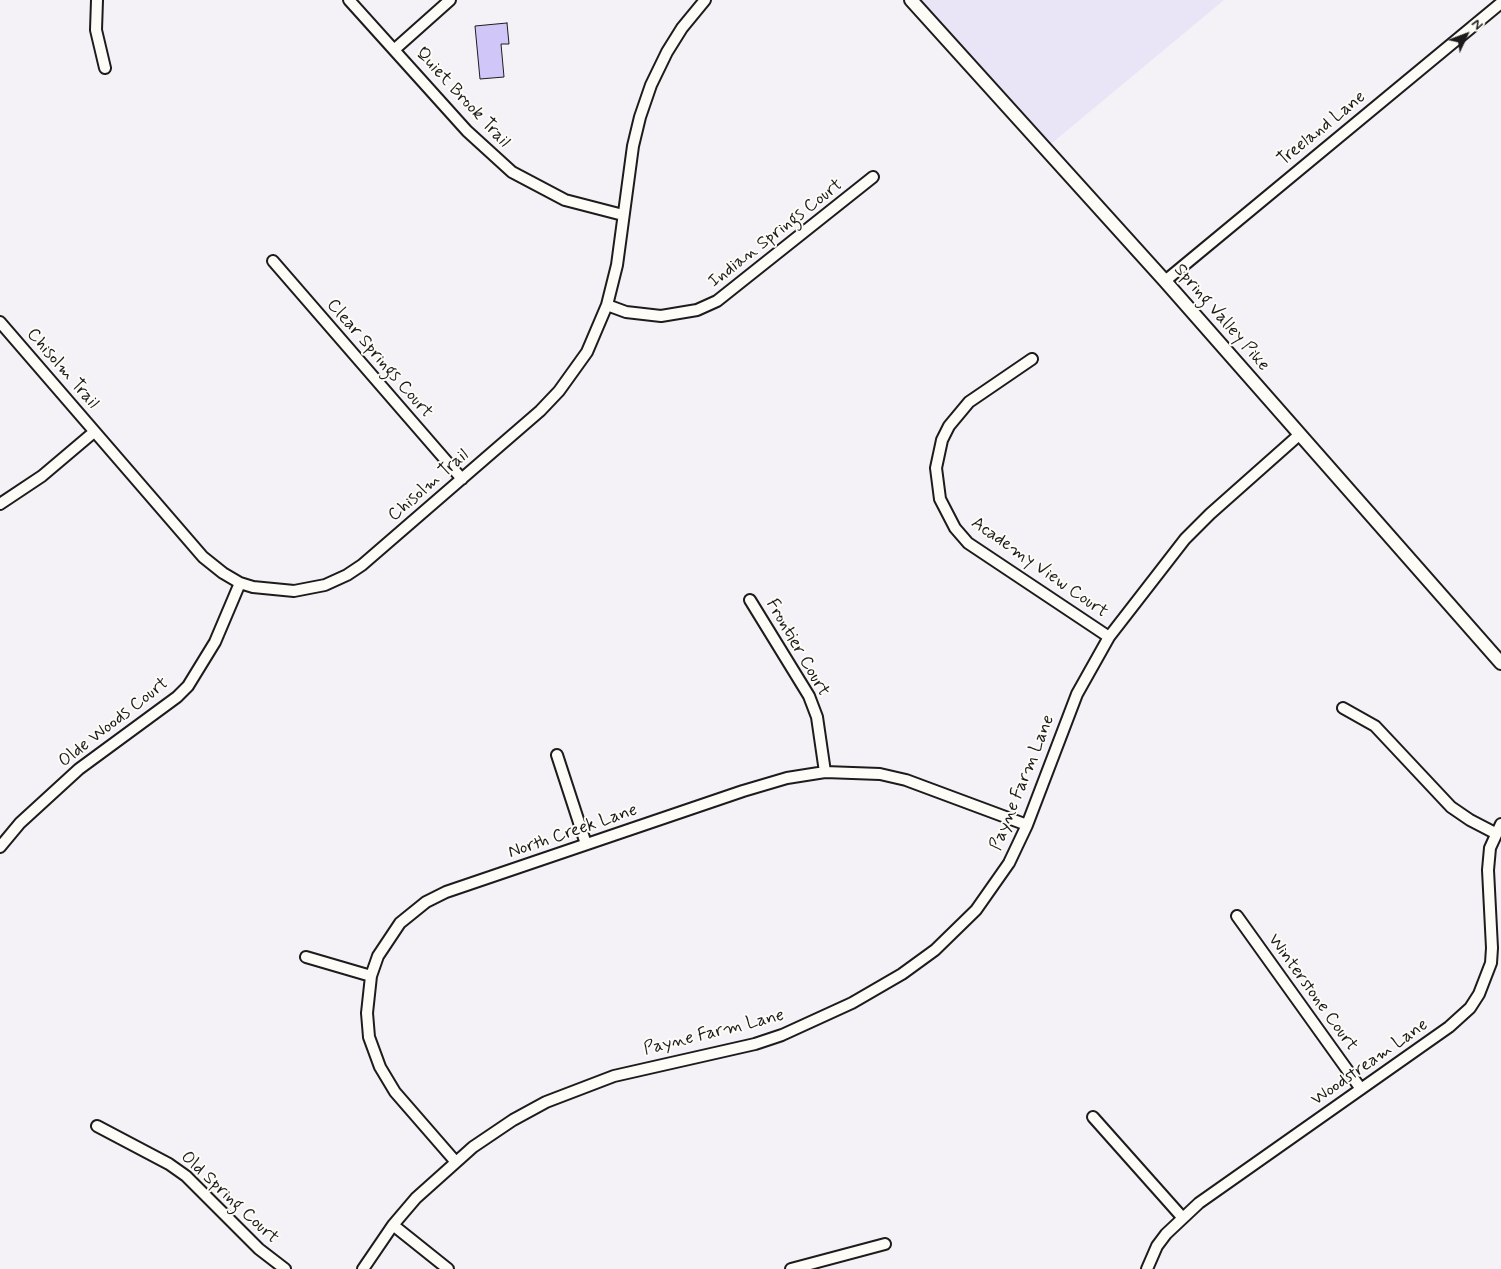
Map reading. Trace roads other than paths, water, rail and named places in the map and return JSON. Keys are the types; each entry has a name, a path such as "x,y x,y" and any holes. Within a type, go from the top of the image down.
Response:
{"street":[{"path":"97,0 96,30 105,68"},
{"name":"Quiet Brook Trail","path":"349,0 467,131 512,172 565,200 623,215"},
{"path":"395,49 450,0"},
{"name":"Chisolm Trail","path":"0,322 203,557 222,573 240,583 273,590 294,591 325,585 347,575 362,565 540,411 560,391 587,352 607,305 616,265 633,146 651,85 677,36 705,0"},
{"name":"Spring Valley Pike","path":"911,0 1165,281 1501,662"},
{"name":"Treeland Lane","path":"1165,281 1501,3"},
{"name":"Indian Springs Court","path":"607,305 626,312 662,316 697,310 718,301 731,293 874,177"},
{"name":"Clear Springs Court","path":"273,260 462,478"},
{"name":"Academy View Court","path":"1032,358 969,402 949,426 942,440 936,468 940,499 954,528 968,543 1109,637"},
{"path":"0,504 42,476 94,432"},
{"name":"Payne Farm Lane","path":"363,1269 393,1225 416,1198 454,1161 513,1120 579,1088 643,1068 755,1044 782,1036 820,1020 877,989 936,950 976,910 1009,863 1028,825 1077,694 1109,637 1185,539 1210,514 1299,435"},
{"name":"Olde Woods Court","path":"0,847 28,816 80,769 177,697 188,686 215,642 240,583"},
{"name":"Frontier Court","path":"750,600 809,696 817,717 825,772"},
{"path":"1343,708 1375,726 1451,807 1470,820 1498,829"},
{"path":"557,755 586,844"},
{"name":"North Creek Lane","path":"454,1161 395,1092 378,1062 369,1037 367,1013 371,976 385,942 400,923 426,902 446,892 778,781 825,772 880,774 906,780 1028,825"},
{"name":"Woodstream Lane","path":"1147,1269 1157,1246 1182,1217 1449,1027 1470,1008 1487,977 1497,948 1488,870 1490,848 1498,829"},
{"name":"Winterstone Court","path":"1237,916 1361,1089"},
{"path":"306,957 371,976"},
{"path":"1093,1118 1182,1217"},
{"name":"Old Spring Court","path":"97,1126 169,1164 186,1176 259,1249 285,1269"},
{"path":"393,1225 448,1269"},
{"path":"791,1269 885,1244"}]}
